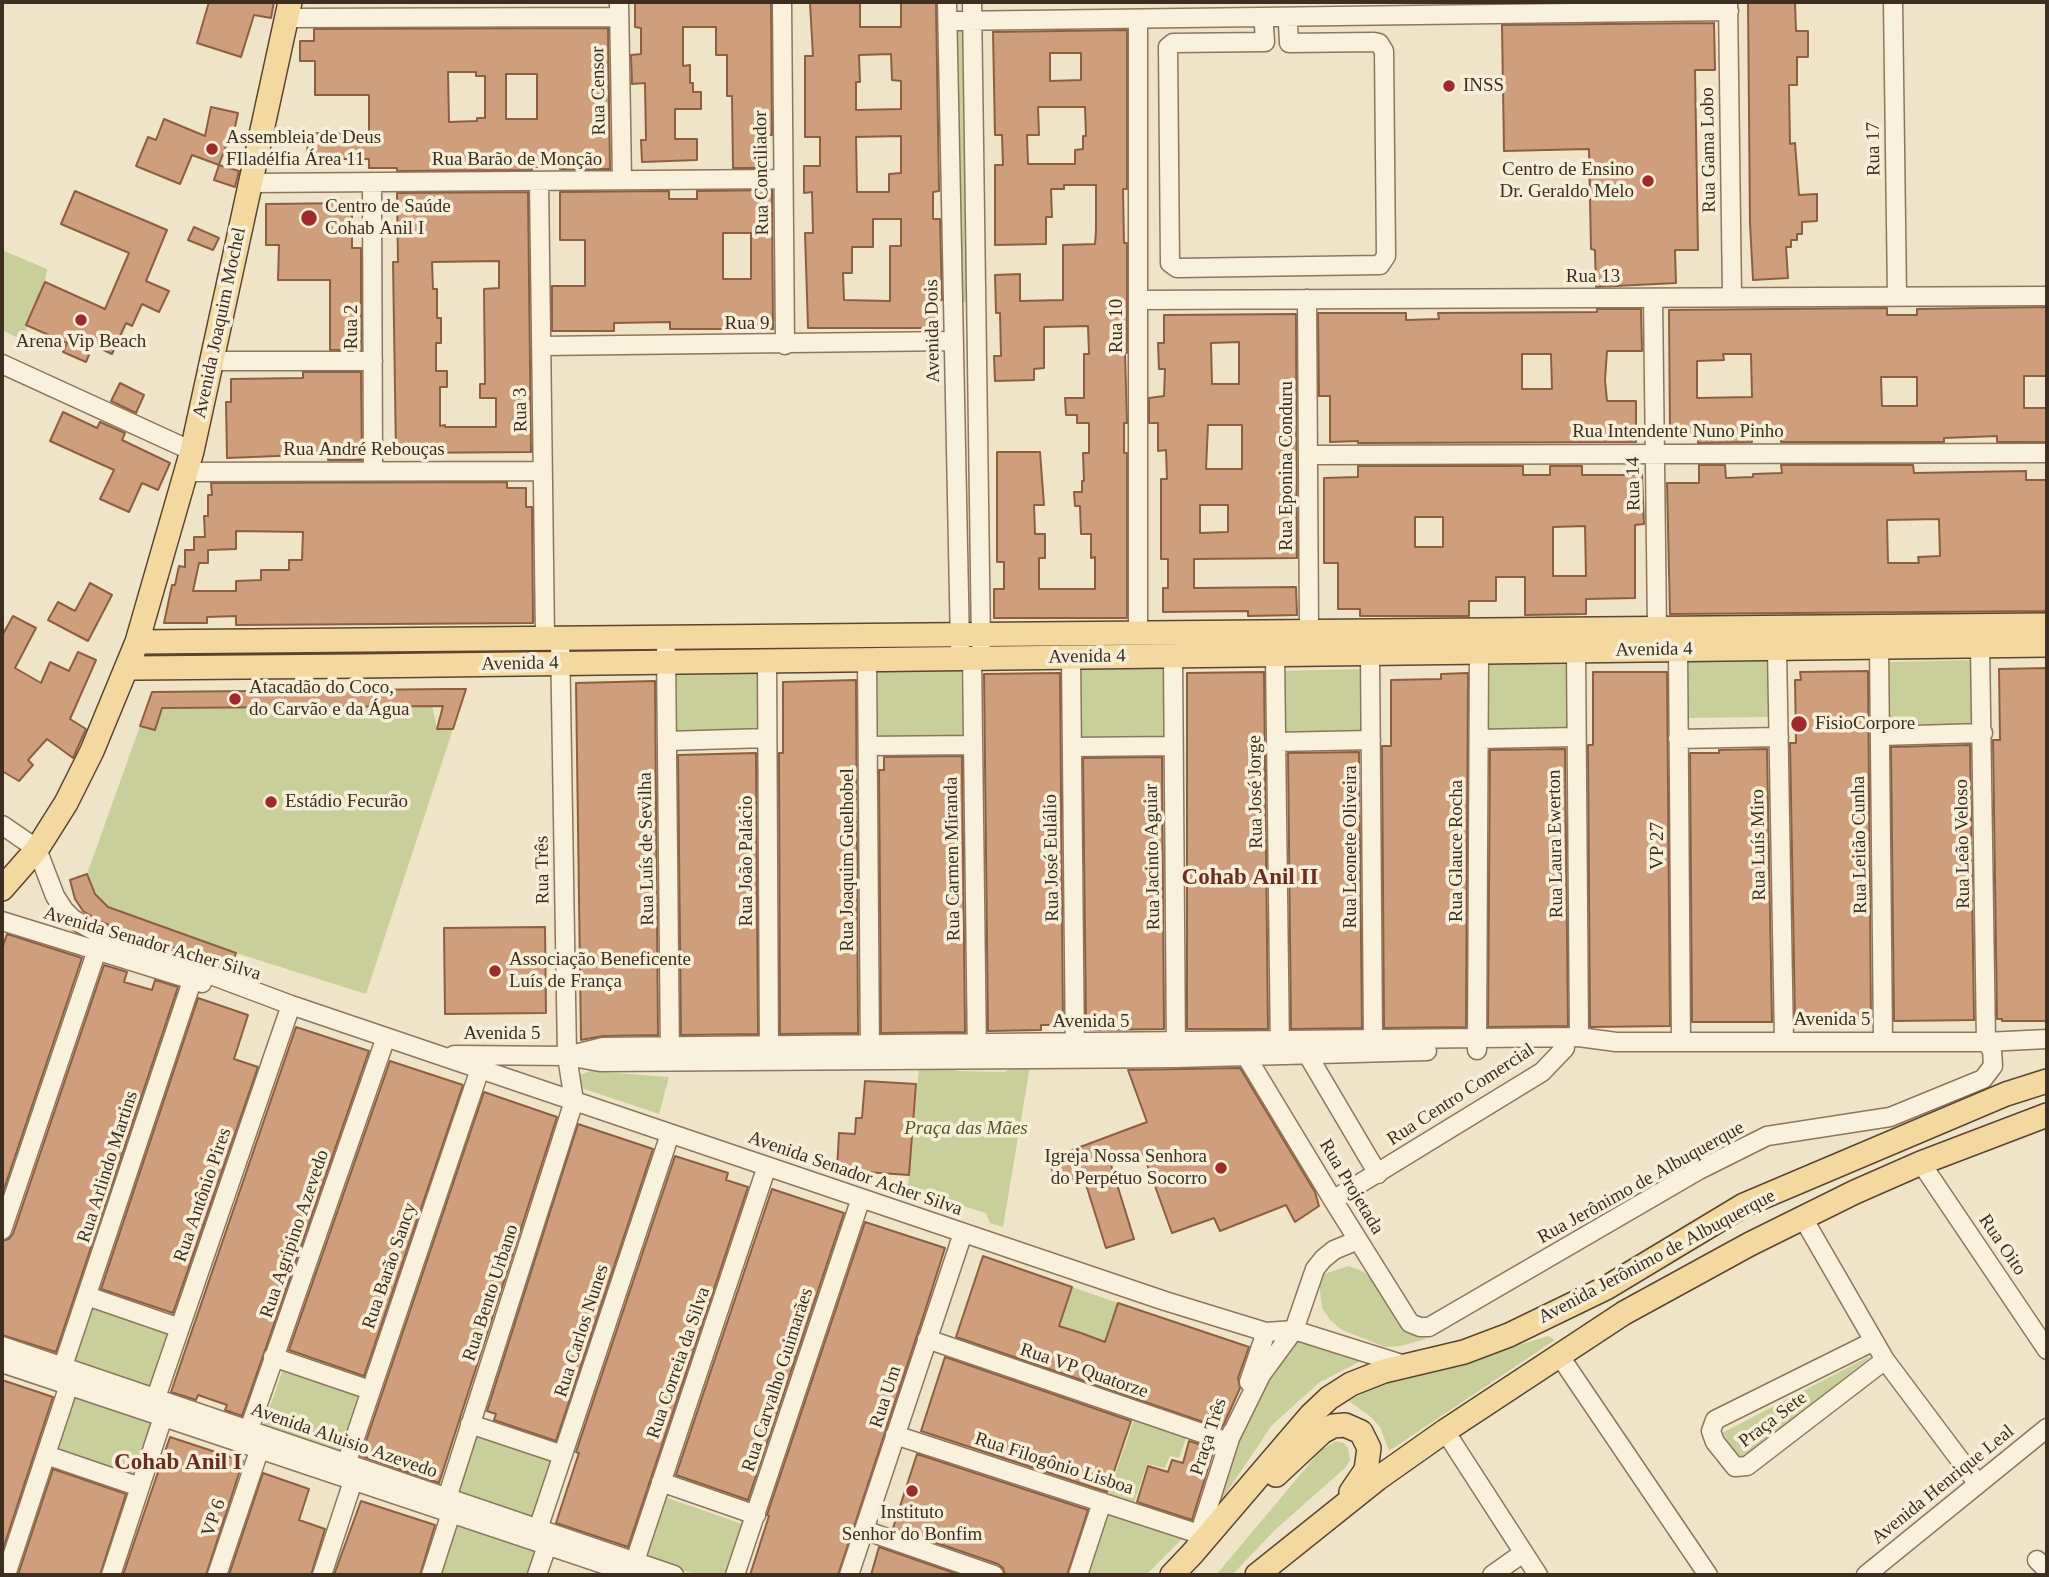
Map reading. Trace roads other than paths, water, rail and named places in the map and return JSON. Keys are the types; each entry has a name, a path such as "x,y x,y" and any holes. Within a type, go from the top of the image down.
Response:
{"main road":[{"name":"Avenida Joaquim Mochel","path":"2,907 39,855 79,779 131,667 189,461 213,361 288,10"},
{"name":"Avenida 4","path":"137,642 1309,632 1419,642 1479,652 1576,651 1657,629 1829,638 2047,625"},
{"path":"1219,632 1219,655"},
{"name":"Avenida 4","path":"131,667 1370,654 1419,642 1619,640 1678,650 1777,649 1829,638 1879,647 2047,645"},
{"path":"360,640 360,666"},
{"name":"Avenida Joaquim Mochel","path":"2,888 39,855"},
{"name":"Avenida Jerônimo de Albuquerque","path":"1172,1575 1196,1544 1320,1405 1339,1390 1361,1379 1464,1352 1531,1325 1606,1288 1744,1205 2006,1094 2047,1081"},
{"name":"Avenida Jerônimo de Albuquerque","path":"1257,1575 1324,1519 1445,1431 1624,1313 1750,1244 1855,1192 1921,1163 2047,1115"},
{"path":"1196,1544 1316,1437 1333,1426 1345,1425 1360,1432 1366,1440 1369,1448 1368,1463 1356,1486 1324,1519"}],"street":[{"name":"Rua Conciliador","path":"782,2 785,345"},
{"name":"Avenida Dois","path":"947,2 954,341 971,658"},
{"name":"Avenida Dois","path":"970,634 972,2"},
{"name":"Rua 17","path":"1893,2 1896,296"},
{"path":"948,21 1138,19 1376,9 1729,6"},
{"name":"Rua Gama Lobo","path":"1729,6 1732,297"},
{"path":"288,10 619,9"},
{"name":"Rua Censor","path":"619,9 622,180"},
{"name":"Rua 10","path":"1138,19 1138,633"},
{"path":"1264,26 1265,42 1172,43 1168,47 1170,263 1177,268 1380,265 1386,256 1384,51 1379,43 1374,42 1289,43 1288,24"},
{"name":"Rua Barão de Monção","path":"251,183 783,179"},
{"name":"Rua 3","path":"539,181 542,471 552,638"},
{"name":"Rua 2","path":"372,182 373,471"},
{"name":"Rua 13","path":"1138,300 2047,296"},
{"name":"Rua 14","path":"1653,298 1657,629"},
{"name":"Rua Eponina Conduru","path":"1307,299 1309,632"},
{"name":"Rua 9","path":"541,346 954,341"},
{"path":"213,361 373,361"},
{"path":"2,364 189,461"},
{"name":"Rua Intendente Nuno Pinho","path":"1308,455 2047,453"},
{"name":"Rua André Rebouças","path":"189,461 373,471 542,471"},
{"name":"Rua Luís de Sevilha","path":"666,637 670,1054"},
{"name":"Rua Três","path":"552,638 560,663 567,1056 574,1101"},
{"name":"Rua Leão Veloso","path":"1890,1117 1983,1079 1993,1066 1992,1050 1986,1042 1980,646"},
{"name":"Rua Leitão Cunha","path":"1879,647 1883,1041"},
{"name":"Rua Luís Miro","path":"1777,649 1784,1041"},
{"name":"VP 27","path":"1678,650 1681,1042"},
{"name":"Rua Laura Ewerton","path":"1572,1043 1576,651"},
{"name":"Rua Glauce Rocha","path":"1477,1044 1479,652"},
{"name":"Rua Leonete Oliveira","path":"1370,654 1373,1040"},
{"name":"Rua José Jorge","path":"1275,655 1280,1048"},
{"name":"Rua Jacinto Aguiar","path":"1172,656 1176,1050"},
{"name":"Rua José Eulálio","path":"1071,657 1075,1051"},
{"name":"Rua Carmen Miranda","path":"971,658 977,1052"},
{"name":"Rua Joaquim Guelhobel","path":"867,660 870,1053"},
{"name":"Rua João Palácio","path":"767,661 768,1053"},
{"path":"1880,736 1983,733"},
{"path":"1479,739 1576,737"},
{"path":"1678,739 1779,737"},
{"path":"667,741 768,738"},
{"path":"1276,742 1371,740"},
{"path":"868,746 973,746"},
{"path":"1072,747 1173,746"},
{"path":"2,825 39,855"},
{"name":"Avenida Senador Acher Silva","path":"39,855 55,896 73,919 96,932 291,1005 962,1233 1266,1332 1294,1330 1408,1366"},
{"name":"Avenida Senador Acher Silva","path":"2,921 192,981 291,1005"},
{"path":"2,1230 97,950"},
{"name":"Rua Arlindo Martins","path":"63,1366 192,981"},
{"name":"Rua Antônio Pires","path":"111,1575 140,1487 156,1409 180,1328 291,1005"},
{"name":"Rua Agripino Azevedo","path":"254,1440 274,1357 386,1037"},
{"name":"Avenida 5","path":"1303,1048 1373,1040 1477,1044"},
{"name":"Avenida 5","path":"437,1055 567,1056 603,1047 670,1054 1176,1050 1616,1042 2047,1040"},
{"name":"Rua Centro Comercial","path":"1333,1200 1542,1072 1572,1043"},
{"name":"Avenida 5","path":"1176,1050 1246,1056 1280,1048"},
{"name":"Rua Centro Comercial","path":"1303,1048 1378,1174"},
{"name":"Rua Projetada","path":"1246,1056 1410,1322 1420,1328 1429,1328"},
{"name":"Rua Barão Sancy","path":"322,1575 370,1390 480,1069"},
{"name":"Rua Bento Urbano","path":"430,1575 470,1424 574,1101"},
{"path":"1890,1117 1899,1140"},
{"name":"Rua Jerônimo de Albuquerque","path":"1429,1328 1699,1170 1767,1136 1890,1117"},
{"name":"Rua Carlos Nunes","path":"537,1575 543,1537 563,1455 670,1134"},
{"name":"Rua Oito","path":"1921,1163 2047,1350"},
{"name":"Rua Correia da Silva","path":"638,1570 661,1482 767,1166"},
{"name":"Rua Carvalho Guimarães","path":"735,1575 861,1198"},
{"path":"1803,1219 1885,1360 1978,1484"},
{"name":"Rua Um","path":"849,1575 962,1233"},
{"path":"1228,1442 1261,1375 1294,1330 1315,1269 1334,1250 1358,1240"},
{"path":"86,1296 180,1328"},
{"name":"Praça Três","path":"1196,1544 1266,1332"},
{"name":"Rua VP Quatorze","path":"927,1339 1228,1442"},
{"name":"Praça Sete","path":"1874,1341 1715,1420 1711,1431 1715,1442 1734,1467 1747,1466 1885,1360"},
{"name":"Avenida Aluisio Azevedo","path":"2,1346 63,1366 156,1409"},
{"path":"1559,1355 1707,1575"},
{"path":"274,1357 370,1390"},
{"name":"Avenida Aluisio Azevedo","path":"2,1363 254,1440 347,1474 638,1570 674,1575"},
{"path":"6,1575 69,1385"},
{"path":"470,1424 563,1455"},
{"name":"Avenida Henrique Leal","path":"1866,1575 2047,1428"},
{"path":"1445,1431 1538,1575"},
{"name":"Rua Filogônio Lisboa","path":"895,1434 1102,1502 1196,1544"},
{"name":"VP 6","path":"217,1575 254,1440"},
{"path":"46,1455 140,1487"},
{"path":"661,1482 755,1515"},
{"path":"1078,1575 1102,1502"},
{"path":"864,1530 993,1575"},
{"path":"1492,1575 1523,1553"}],"place":[{"name":"INSS","path":"1449,86"},
{"name":"Assembleia de Deus FIladélfia Área 11","path":"212,149"},
{"name":"Centro de Ensino Dr. Geraldo Melo","path":"1648,181"},
{"name":"Centro de Saúde Cohab Anil I","path":"309,218"},
{"name":"Arena Vip Beach","path":"81,320"},
{"name":"Atacadão do Coco, do Carvão e da Água","path":"235,699"},
{"name":"FisioCorpore","path":"1799,724"},
{"name":"Estádio Fecurão","path":"271,802"},
{"name":"Associação Beneficente Luís de França","path":"495,971"},
{"name":"Igreja Nossa Senhora do Perpétuo Socorro","path":"1221,1168"},
{"name":"Instituto Senhor do Bonfim","path":"912,1491"}],"district":[{"name":"Cohab Anil II","path":"1250,878"},
{"name":"Cohab Anil I","path":"178,1463"}],"park label":[{"name":"Praça das Mães","path":"966,1129"}]}
